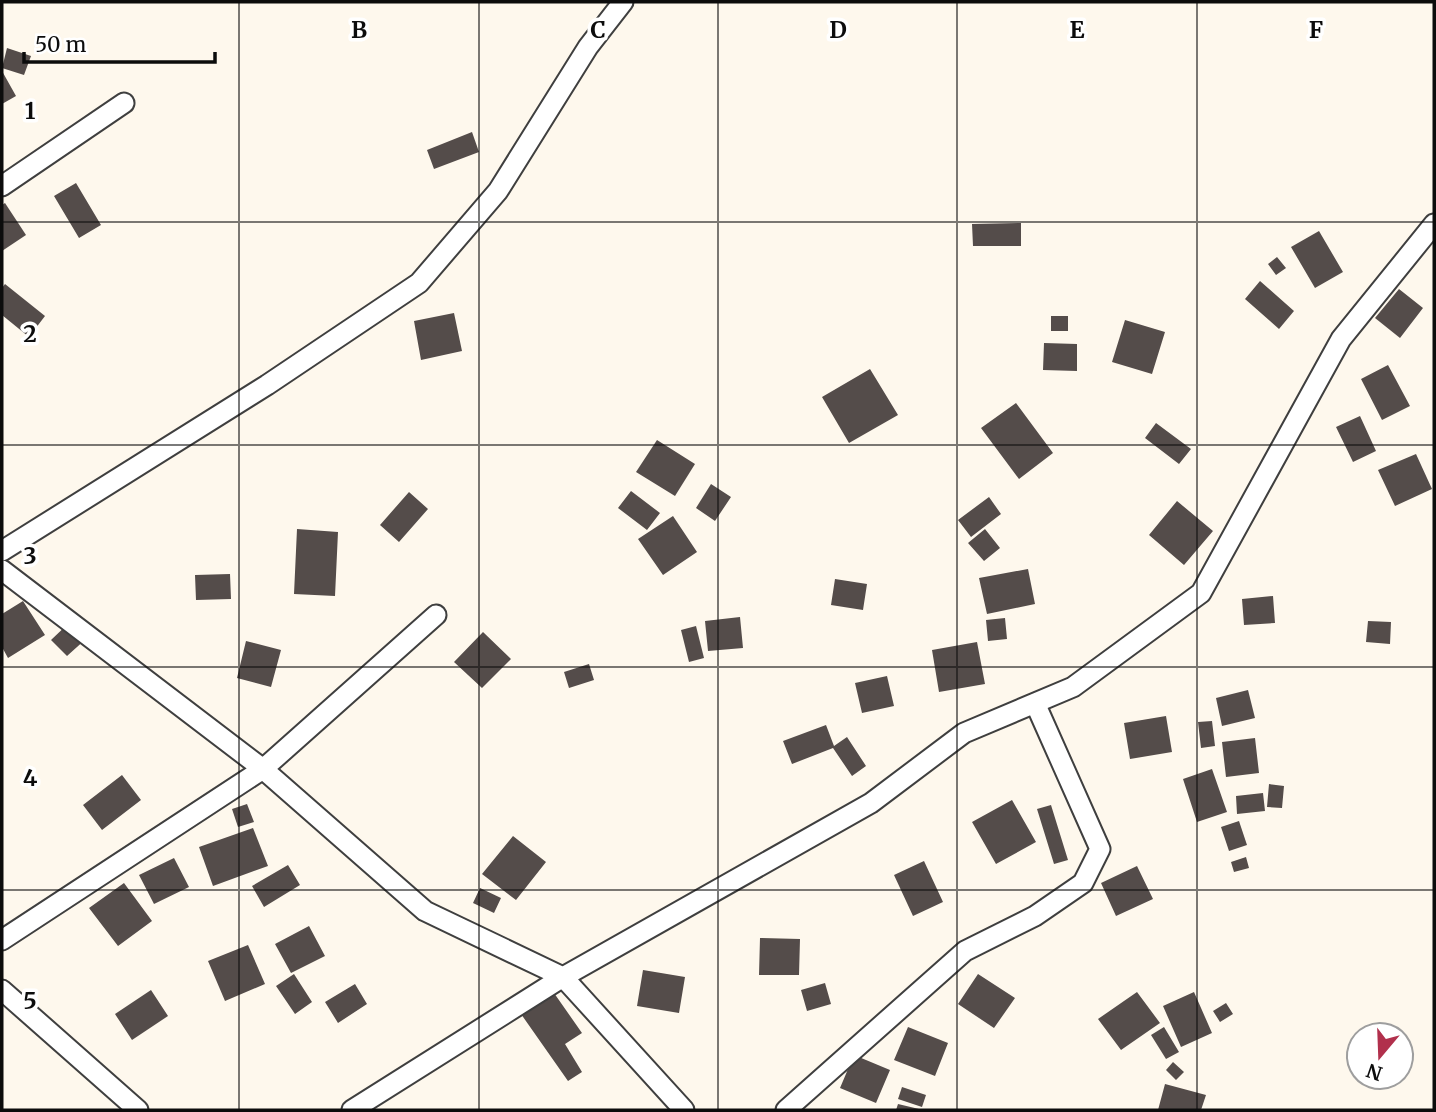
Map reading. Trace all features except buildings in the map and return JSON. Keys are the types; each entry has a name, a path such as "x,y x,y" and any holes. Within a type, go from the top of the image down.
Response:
{"street":[{"path":"2,551 255,392 419,283 498,191 588,47 623,2"},
{"path":"2,186 124,103"},
{"path":"352,1110 562,976 871,803 964,733 1073,687 1201,593 1341,339 1434,225"},
{"path":"2,570 264,769 425,911 562,976 684,1110"},
{"path":"2,940 264,769 436,615"},
{"path":"786,1110 965,951 1035,916 1083,883 1100,849 1035,703"},
{"path":"2,990 138,1110"}]}
